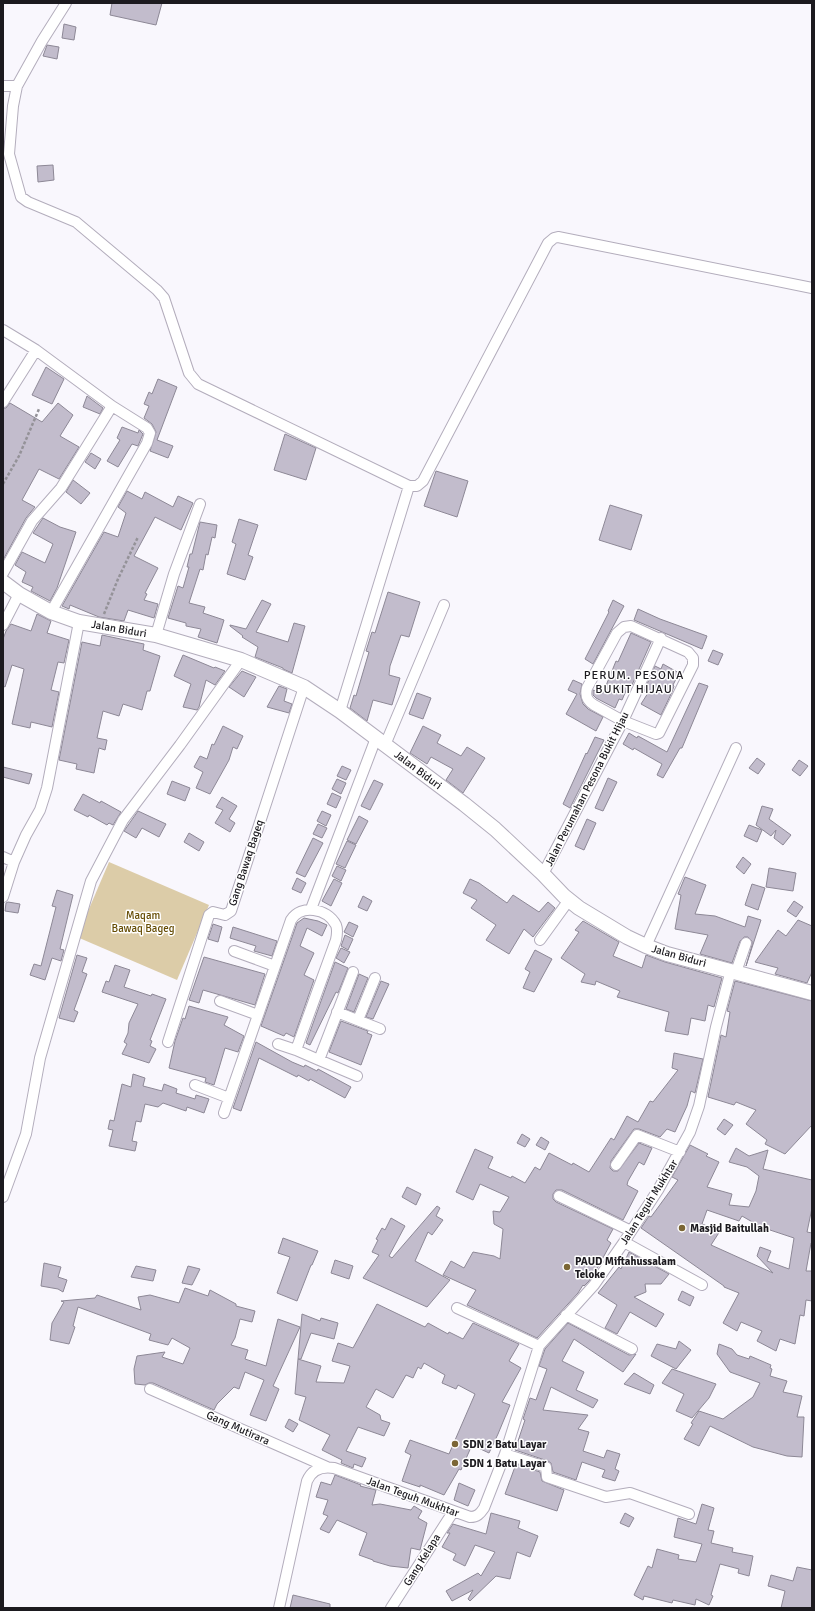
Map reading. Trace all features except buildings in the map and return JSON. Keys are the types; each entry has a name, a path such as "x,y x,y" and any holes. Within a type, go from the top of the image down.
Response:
{"street":[{"path":"66,3 42,41 18,86 13,106 9,154 21,197 28,202 76,222 157,290 164,298 189,373 198,384 409,486 417,486 423,481 548,243 554,238 558,237 812,288"},
{"path":"3,86 18,86"},
{"path":"3,330 36,350 112,406 147,428 150,436 51,612"},
{"path":"3,402 36,350"},
{"path":"3,573 32,521 56,495 112,406"},
{"path":"340,711 409,486"},
{"path":"156,635 174,574 200,504"},
{"name":"Jalan Biduri","path":"3,582 19,594 51,612 79,622 156,635 241,660 304,687 340,711 464,804 495,829 569,900 594,918 646,946 667,954 812,993"},
{"path":"3,625 19,594"},
{"path":"311,909 381,742 444,605"},
{"path":"3,897 14,862 26,834 40,810 48,788 79,622"},
{"path":"631,626 661,638 688,652 693,658 693,665 659,733 654,734 623,721 590,703 586,694 587,688 620,630 631,626"},
{"name":"Jalan Perumahan Pesona Bukit Hijau","path":"543,874 623,721 661,638"},
{"path":"3,1197 26,1134 40,1058 90,881 123,820 180,745 241,660"},
{"name":"Gang Bawaq Bageq","path":"168,1042 209,915 213,912 225,915 231,911 304,687"},
{"path":"646,946 736,748"},
{"path":"3,857 14,862"},
{"path":"540,940 569,900"},
{"path":"224,1113 291,920 298,911 311,909 328,915 336,926 338,933 296,1050"},
{"name":"Jalan Teguh Mukhtar","path":"327,1467 334,1468 453,1512 470,1517 480,1514 484,1508 505,1454 539,1346 594,1285 658,1190 680,1152 694,1121 716,1027 734,971 746,943"},
{"path":"234,951 275,966"},
{"path":"319,1060 353,972"},
{"path":"358,1020 375,978"},
{"path":"220,1001 258,1015"},
{"path":"337,1012 380,1029"},
{"path":"278,1044 357,1076"},
{"path":"195,1085 229,1098"},
{"path":"616,1165 637,1135 680,1152"},
{"path":"559,1196 631,1231"},
{"path":"624,1242 702,1285"},
{"path":"457,1308 539,1346"},
{"path":"566,1315 632,1349"},
{"name":"Gang Mutirara","path":"150,1389 327,1467"},
{"path":"505,1454 546,1468 547,1477 606,1497 630,1494 689,1514"},
{"path":"279,1608 307,1481 313,1472 320,1468 327,1467"},
{"name":"Gang Kelapa","path":"391,1608 453,1512"}],"path":[{"path":"3,484 19,456 39,409"},
{"path":"99,626 118,579 138,537"}],"green space":[{"name":"Maqam Bawaq Bageg","path":"109,862 209,905 177,980 77,937"}],"place":[{"name":"Masjid Baitullah","path":"682,1228"},
{"name":"PAUD Miftahussalam Teloke","path":"567,1267"},
{"name":"SDN 2 Batu Layar","path":"455,1444"},
{"name":"SDN 1 Batu Layar","path":"455,1463"}],"district":[{"name":"PERUM. PESONA BUKIT HIJAU","path":"634,682"}]}
